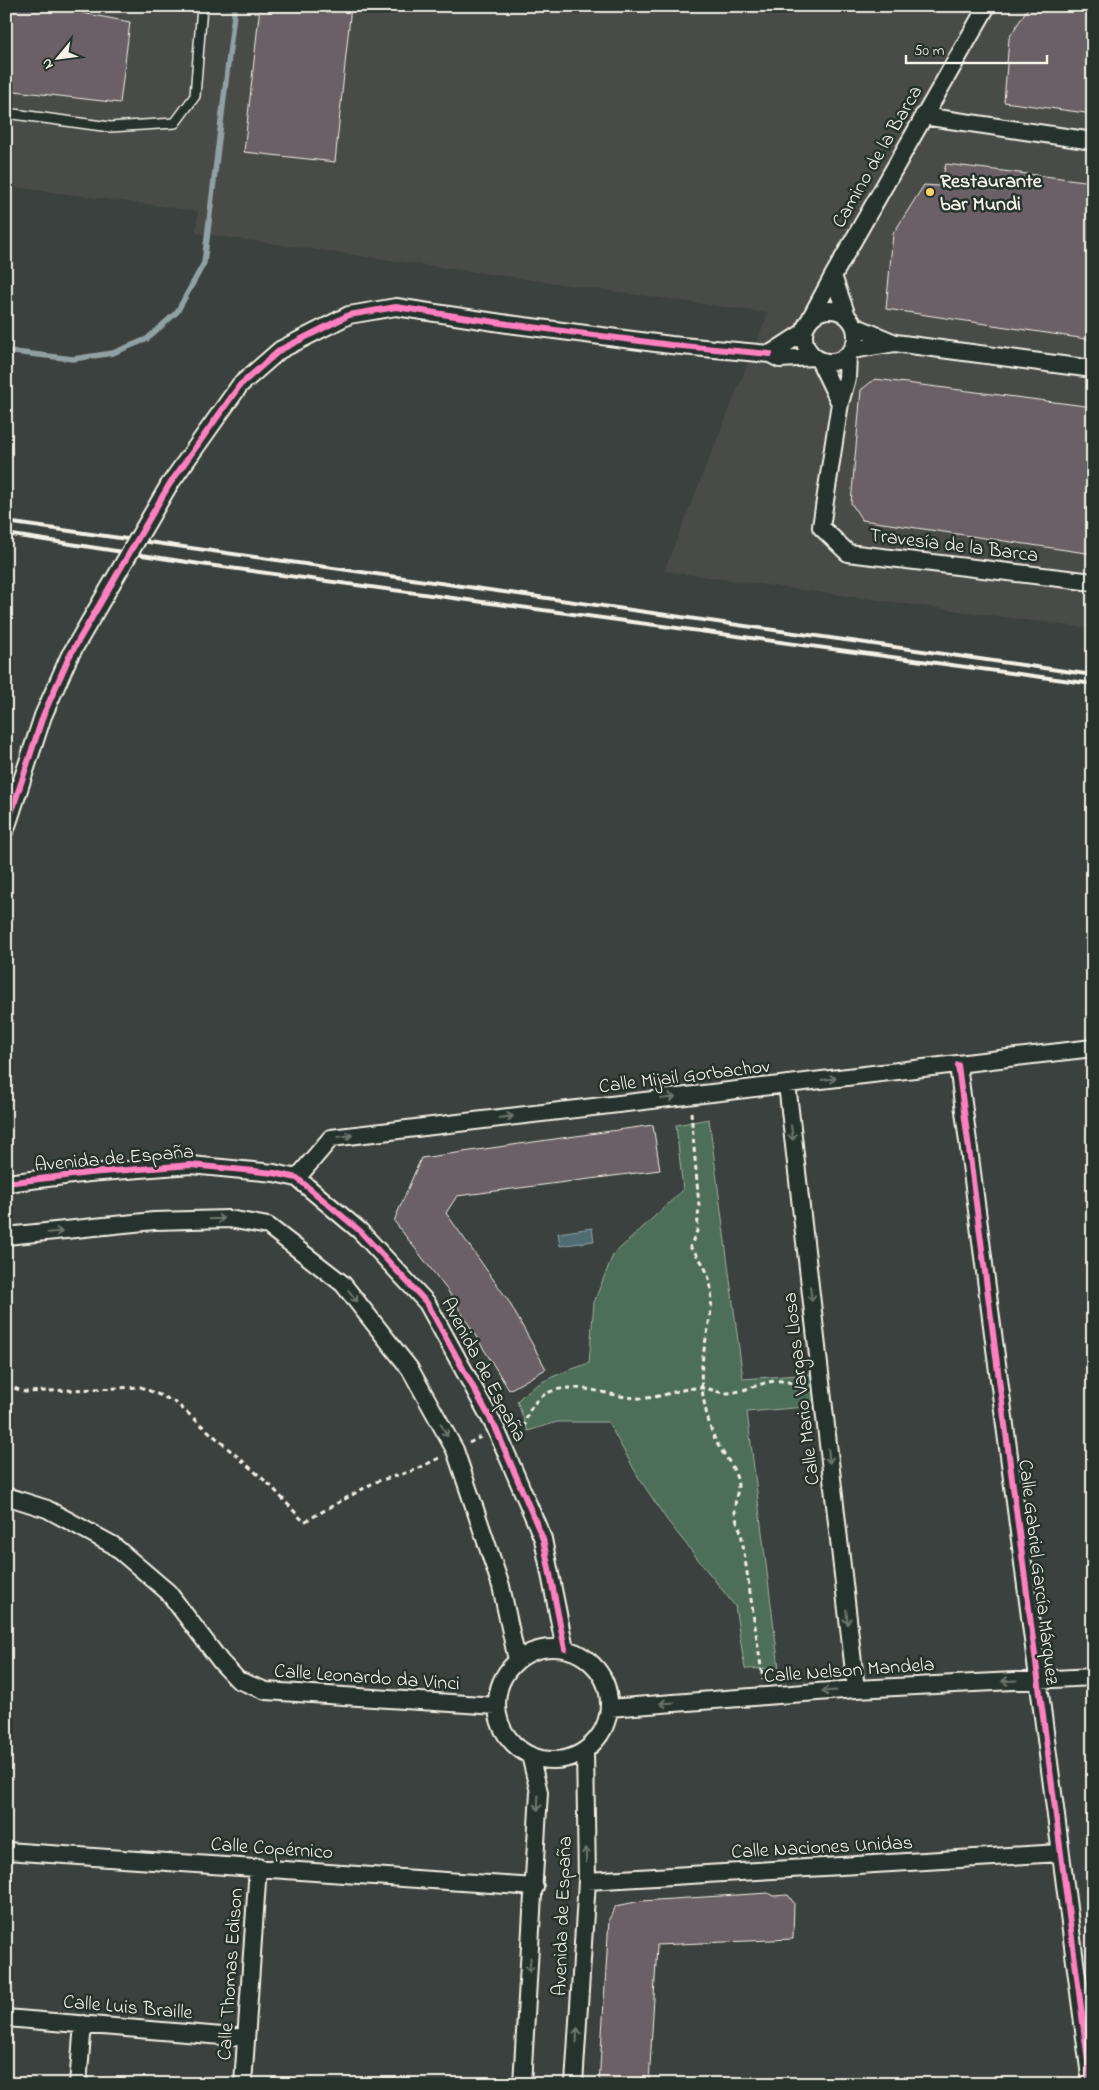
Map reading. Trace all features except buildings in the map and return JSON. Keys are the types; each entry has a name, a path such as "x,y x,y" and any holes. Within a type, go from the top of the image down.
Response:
{"street":[{"name":"Camino de la Barca","path":"808,324 923,116 987,6"},
{"path":"923,116 1093,141"},
{"path":"833,276 856,335 850,352 847,378 840,402"},
{"path":"6,830 43,716 68,657 169,485 240,385 280,350 349,315 396,307 652,343 770,354 780,359 817,358 836,362 850,352 895,343"},
{"path":"770,354 826,310 834,310 850,321 895,343 1093,369"},
{"path":"808,324 806,348 817,358 840,402"},
{"name":"Travesía de la Barca","path":"840,402 821,527 848,553 1093,582"},
{"name":"Calle Mijail Gorbachov","path":"297,1178 331,1138 1093,1048"},
{"name":"Calle Gabriel García Márquez","path":"958,1065 1091,2084"},
{"name":"Calle Mario Vargas Llosa","path":"787,1084 856,1689"},
{"name":"Avenida de España","path":"6,1182 191,1165 274,1173 297,1178 360,1231 427,1303 496,1429 543,1539 565,1649"},
{"path":"6,1236 154,1221 229,1219 268,1226 343,1284 410,1369 454,1450 501,1586 517,1660"},
{"name":"Calle Leonardo da Vinci","path":"6,1496 47,1509 113,1545 168,1592 221,1662 238,1680 266,1691 497,1706"},
{"path":"548,1648 565,1649 580,1655 593,1664 602,1677 608,1692 609,1708 605,1724 597,1738 585,1750 568,1758 549,1760 530,1755 517,1747 506,1735 500,1722 497,1706 499,1689 506,1673 517,1660 532,1652 548,1648"},
{"name":"Calle Nelson Mandela","path":"609,1708 856,1689 1093,1677"},
{"name":"Avenida de España","path":"574,2084 587,1881 585,1750"},
{"name":"Avenida de España","path":"522,2084 535,1887 539,1792 530,1755"},
{"name":"Calle Copérnico","path":"6,1851 535,1887"},
{"name":"Calle Naciones Unidas","path":"587,1881 1060,1853"},
{"name":"Calle Thomas Edison","path":"243,2084 258,1867"},
{"name":"Calle Luis Braille","path":"6,2018 246,2038"},
{"path":"78,2084 83,2024"}],"lane":[{"path":"6,113 110,127 175,122 195,96 202,6"}],"path":[{"path":"690,1096 699,1206 697,1230 690,1247 701,1259 713,1298 704,1358 702,1388 714,1437 735,1472 739,1487 735,1506 736,1518 741,1532 766,1696"},
{"path":"6,1385 25,1392 141,1387 175,1402 271,1486 304,1522 376,1482 415,1470 496,1429 525,1425 528,1411 540,1397 556,1390 595,1389 624,1396 646,1398 702,1388 723,1393 783,1381 804,1387 821,1387"}],"shaded area":[{"path":"6,6 1093,6 1093,629 664,571 768,313 196,233 198,211 6,186"}],"green space":[{"path":"709,1119 743,1379 812,1374 817,1406 747,1412 779,1668 745,1669 735,1606 667,1520 639,1478 608,1422 557,1422 528,1431 517,1401 541,1382 589,1363 594,1302 613,1255 683,1190 676,1125"}],"water":[{"path":"592,1228 594,1241 560,1246 558,1233"}],"waterway":[{"path":"6,351 73,359 113,353 147,339 177,312 204,263 235,6"}],"railway":[{"path":"6,522 1093,675"},
{"path":"6,534 200,564 1093,684"}],"cycle path":[{"path":"6,829 43,716 69,657 169,485 240,385 280,350 349,315 396,307 508,324 671,345 770,354"},
{"path":"958,1065 1091,2084"},
{"path":"6,1183 89,1173 191,1165 274,1173 297,1178 360,1231 427,1303 496,1429 543,1539 565,1649"}],"place":[{"name":"Restaurante bar Mundi","path":"930,192"}]}
